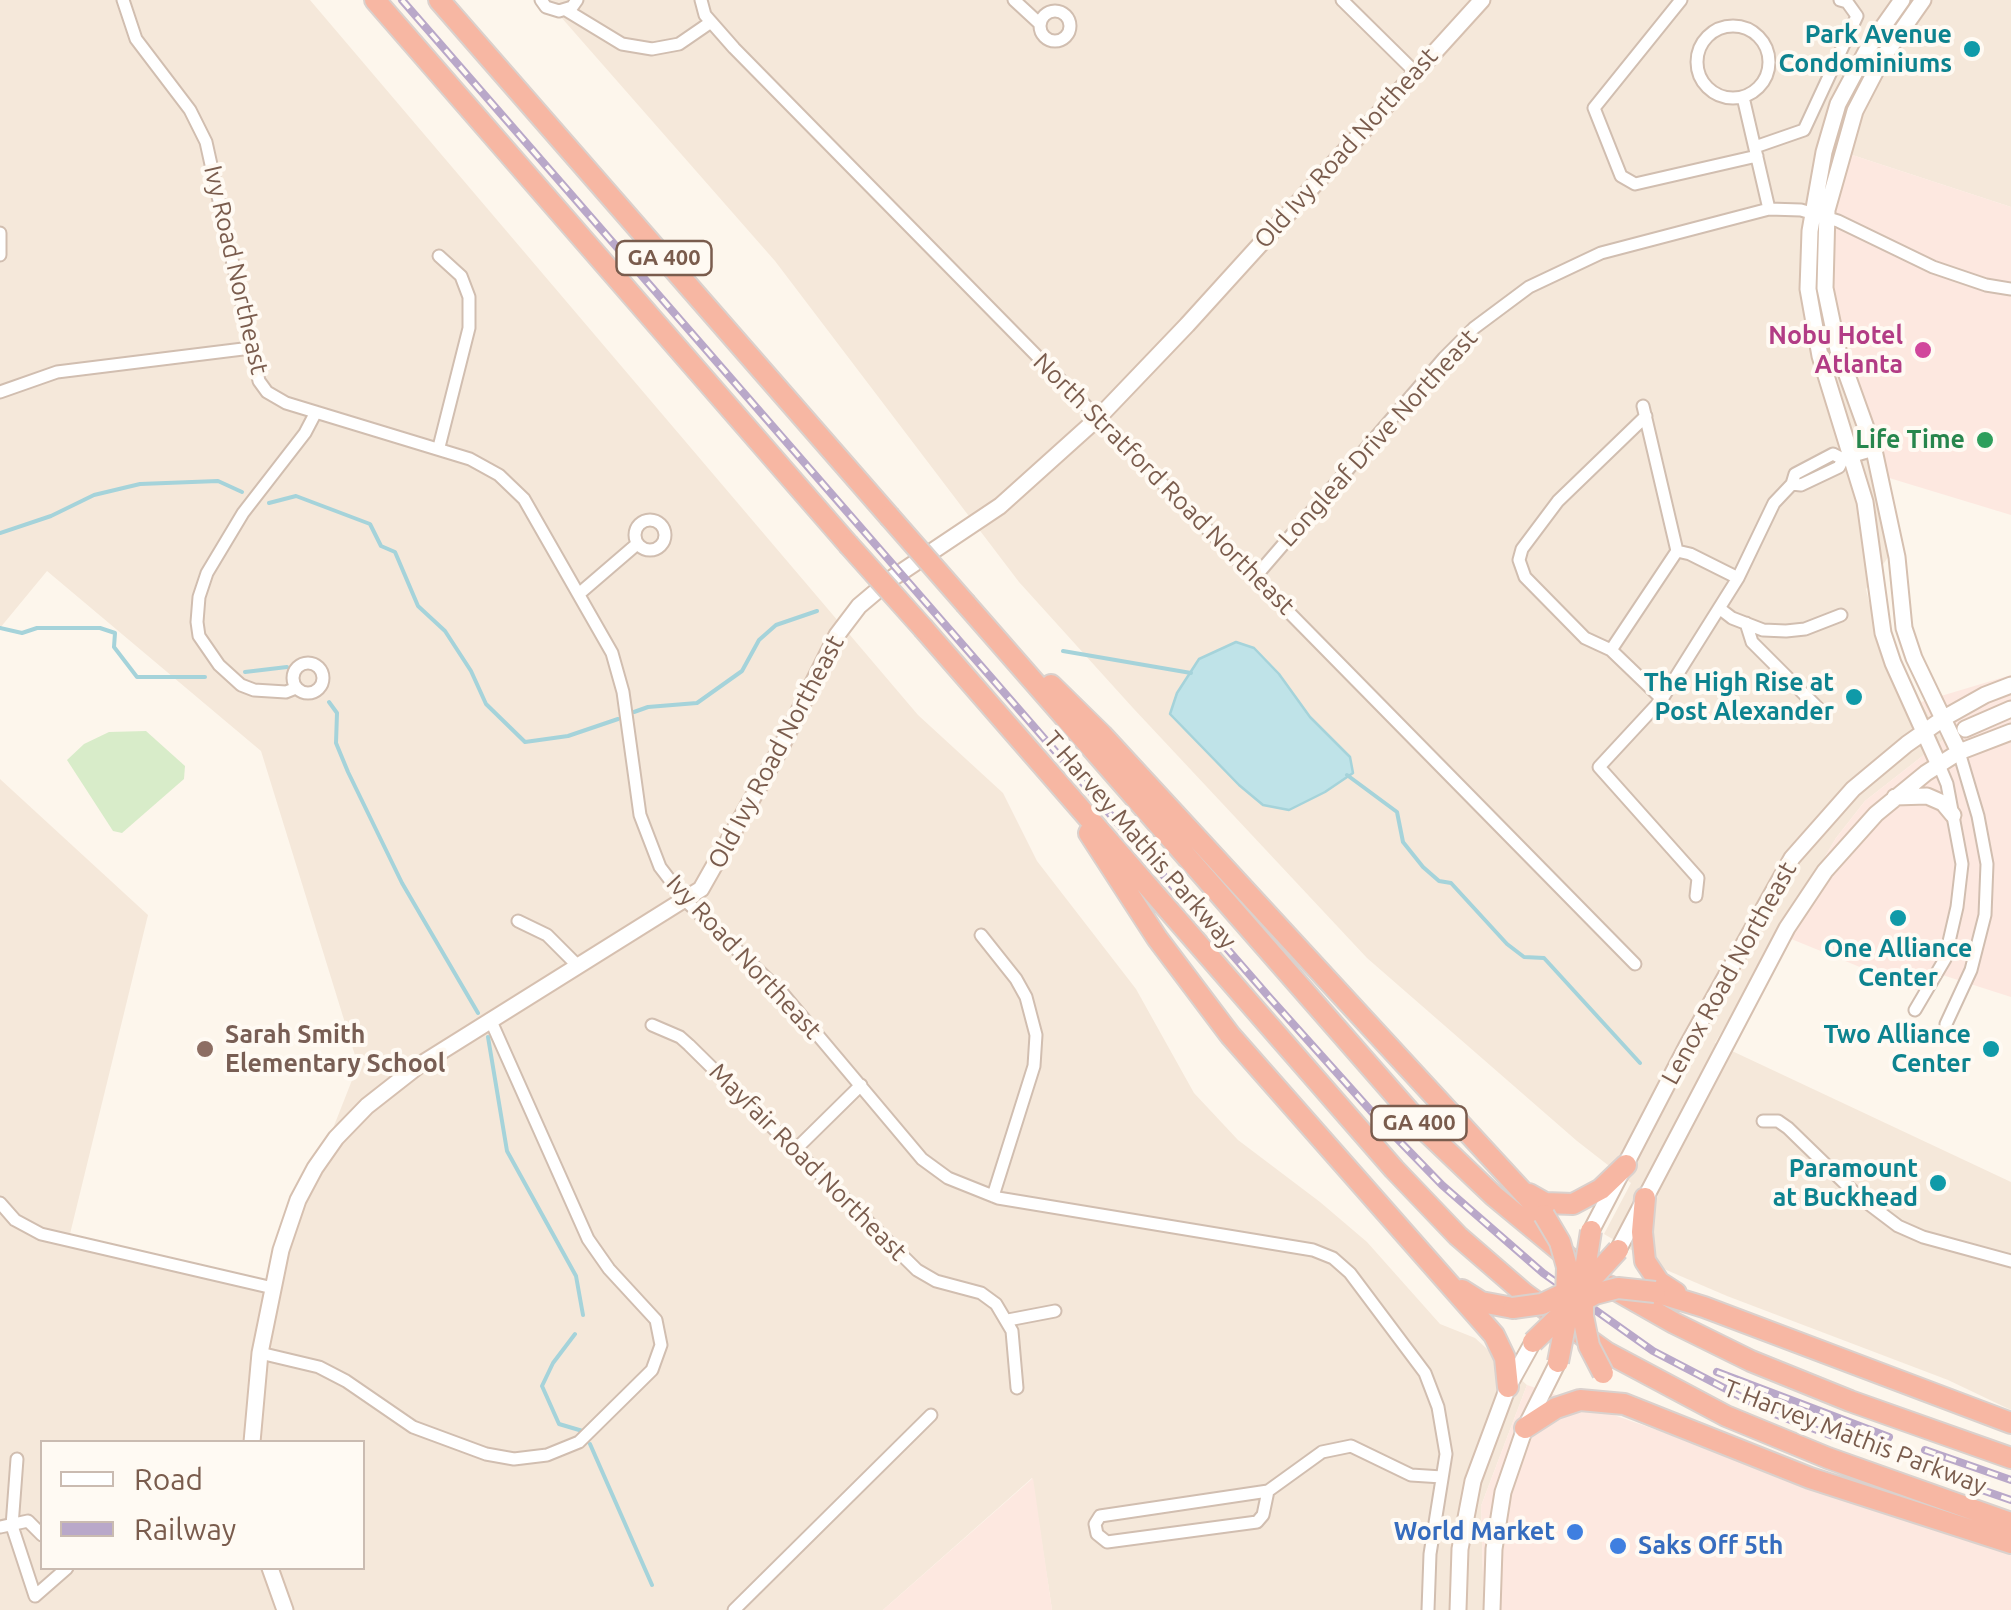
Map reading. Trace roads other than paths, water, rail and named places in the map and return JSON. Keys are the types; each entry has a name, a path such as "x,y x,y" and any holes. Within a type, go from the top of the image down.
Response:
{"highway":[{"name":"T Harvey Mathis Parkway","path":"375,0 1394,1169 1458,1236 1526,1294 1606,1352 1726,1416 1828,1458 2011,1523"},
{"name":"T Harvey Mathis Parkway","path":"439,0 1410,1113 1461,1166 1528,1226 1596,1278 1712,1343 1850,1401 2011,1458"},
{"path":"966,604 1102,735 1544,1215 1554,1228 1565,1257 1589,1346 1624,1404"},
{"path":"1066,792 1128,896 1230,1034 1449,1280 1502,1347 1508,1388"},
{"path":"1520,1188 1545,1202 1573,1204 1601,1189 1626,1164"},
{"path":"1645,1198 1642,1247 1652,1273 1672,1291 1704,1307"},
{"path":"1558,1362 1591,1231"},
{"path":"1533,1342 1618,1250"},
{"path":"1449,1280 1481,1302 1513,1308 1618,1288 1655,1292 2011,1423"},
{"path":"1525,1428 1556,1408 1580,1400 1624,1404 1810,1478 2011,1543"}],"main road":[{"name":"Old Ivy Road Northeast","path":"252,1440 260,1353 273,1288 298,1200 336,1138 367,1106 418,1066 686,901 711,876 828,651 859,606 891,579 1000,506 1099,418 1482,0"},
{"path":"1902,0 1868,48 1838,104 1824,152 1820,215 1828,311 1874,450 1897,557 1904,628 1914,658 1959,752"},
{"path":"1924,0 1883,57 1854,111 1807,256 1810,306 1820,356 1847,458 1865,502 1883,633 1939,765"},
{"name":"Lenox Road Northeast","path":"1591,1231 1722,980 1792,858 1854,790 1924,732 1985,695 2011,686"},
{"path":"1965,729 2011,709"},
{"path":"1944,718 1965,729"},
{"path":"1959,752 1965,729"},
{"name":"Lenox Road Northeast","path":"1618,1250 1802,904 1825,871 1895,797 1959,752 2011,732"},
{"path":"1895,797 1926,796 1943,803 1953,815"},
{"path":"1458,1610 1465,1512 1488,1435 1533,1342"},
{"path":"1492,1610 1500,1507 1525,1428 1558,1362"},
{"path":"271,1570 285,1610"}],"street":[{"name":"Ivy Road Northeast","path":"123,0 136,38 190,110 206,142 256,372 268,392 278,400 439,447 486,466 513,487 534,514 580,593 619,673 644,831 660,868 686,901 784,995 922,1159 948,1178 993,1196 1313,1250 1333,1258 1350,1272 1425,1373 1438,1407 1446,1454 1442,1477"},
{"path":"541,0 553,10 566,10 622,44 652,49 679,44 711,22"},
{"path":"566,10 577,0"},
{"name":"North Stratford Road Northeast","path":"700,0 711,22 1635,964"},
{"path":"1014,0 1040,24"},
{"path":"1342,0 1415,72"},
{"path":"1681,0 1594,108 1621,176 1635,184 1756,152 1804,130 1857,16 1847,2 1840,0"},
{"path":"1737,25 1749,29 1764,43 1769,55 1766,78 1743,97 1715,94 1698,74 1698,51 1710,33 1721,27 1737,25"},
{"path":"1743,97 1769,210"},
{"name":"Longleaf Drive Northeast","path":"1256,576 1444,358 1506,302 1601,253 1769,210 1820,215 1933,267 2011,289"},
{"path":"0,233 0,255"},
{"path":"439,256 461,276 468,297 470,328 439,447"},
{"path":"0,392 57,372 251,348"},
{"path":"1611,650 1677,550 1644,411 1558,501 1522,549 1520,560 1525,577 1585,638 1611,650 1662,699"},
{"path":"296,688 286,692 241,685 219,664 199,636 197,622 207,573 243,514 305,434 316,412"},
{"path":"1696,896 1698,878 1599,766 1662,699 1738,578 1774,503 1792,484 1794,474 1833,454 1847,458 1874,450"},
{"path":"580,593 637,544"},
{"path":"1677,550 1738,578"},
{"path":"1719,608 1732,618 1763,630 1805,629 1841,615"},
{"path":"1746,623 1752,642 1823,713"},
{"path":"1946,1024 1970,970 1985,915 1987,864 1959,752"},
{"path":"1915,1010 1945,959 1962,864 1947,784 1939,765"},
{"path":"518,921 548,935 578,966"},
{"path":"981,935 1021,988 1036,1036 1034,1066 993,1196"},
{"path":"260,1353 319,1367 413,1427 486,1454 514,1459 548,1456 578,1442 652,1370 661,1345 656,1320 609,1270 588,1239 490,1019"},
{"name":"Mayfair Road Northeast","path":"652,1026 689,1044 916,1270 936,1281 981,1293 1008,1320"},
{"path":"795,1150 861,1085"},
{"path":"1764,1121 1778,1121 1788,1128 1857,1195 1898,1226 1923,1237 2011,1261"},
{"path":"0,1203 15,1220 41,1234 273,1288"},
{"path":"1017,1388 1014,1341 1008,1320 1055,1311"},
{"path":"734,1610 931,1415"},
{"path":"1268,1491 1257,1522 1106,1542 1097,1534 1095,1524 1100,1516 1268,1491 1322,1452 1352,1446 1411,1475 1442,1477 1430,1554 1428,1610"},
{"path":"17,1458 6,1527 35,1596 65,1570"},
{"path":"6,1527 28,1521 40,1534"}],"water":[{"path":"1236,642 1254,648 1279,674 1310,717 1350,757 1353,773 1289,810 1263,805 1170,714 1177,693 1199,659"}],"waterway":[{"path":"0,533 51,516 94,495 140,484 218,481 242,492"},
{"path":"269,503 296,496 370,524 381,546 395,552 418,606 445,631 471,671 486,704 525,742 568,736 618,719"},
{"path":"634,712 697,703 742,671 759,640 776,625 817,611"},
{"path":"0,628 22,633 37,628 100,628 115,633 114,647 137,677 205,677"},
{"path":"1063,651 1191,673"},
{"path":"245,672 287,667"},
{"path":"329,702 337,713 336,743 348,772 402,883 478,1013"},
{"path":"1347,775 1397,812 1403,842 1423,867 1439,881 1451,883 1524,957 1544,958 1640,1063"},
{"path":"488,1037 507,1151 576,1276 583,1315"},
{"path":"575,1334 553,1363 542,1386 559,1424 586,1432"},
{"path":"590,1444 652,1585"}],"railway":[{"path":"402,0 1270,998 1442,1185 1543,1273 1653,1351 1772,1413 1883,1455"},
{"path":"1717,1372 1889,1437"},
{"path":"1925,1450 2011,1480"},
{"path":"1918,1468 2011,1500"}],"place":[{"name":"Park Avenue Condominiums","path":"1972,49"},
{"name":"Nobu Hotel Atlanta","path":"1923,350"},
{"name":"Life Time","path":"1985,440"},
{"name":"The High Rise at Post Alexander","path":"1854,697"},
{"name":"One Alliance Center","path":"1898,918"},
{"name":"Sarah Smith Elementary School","path":"205,1049"},
{"name":"Two Alliance Center","path":"1991,1049"},
{"name":"Paramount at Buckhead","path":"1938,1183"},
{"name":"World Market","path":"1575,1532"},
{"name":"Saks Off 5th","path":"1618,1546"}]}
